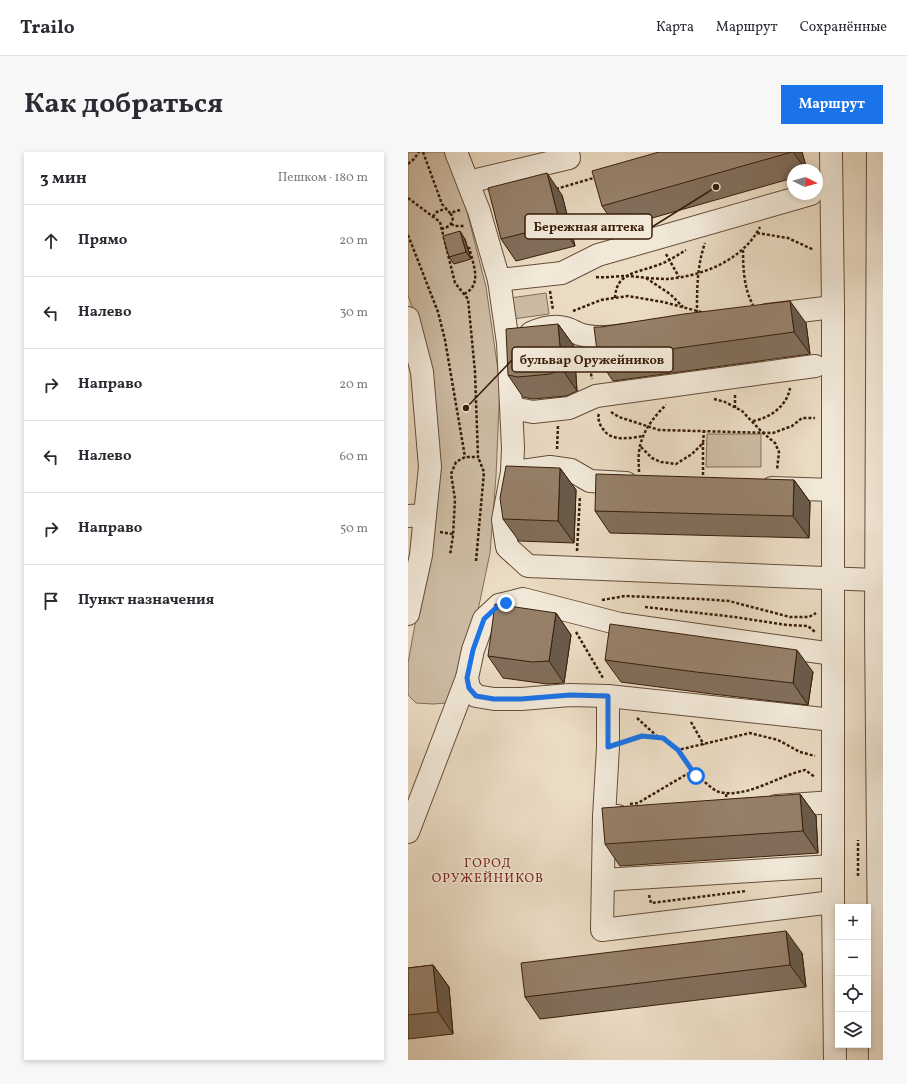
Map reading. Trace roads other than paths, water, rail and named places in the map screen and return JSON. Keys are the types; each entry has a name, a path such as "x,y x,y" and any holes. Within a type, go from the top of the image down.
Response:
{"street":[{"path":"456,152 479,210 499,280 508,343 513,448 512,472 503,520 507,547 528,566 876,580"},
{"path":"468,182 569,158 568,152"},
{"path":"823,181 831,152"},
{"path":"878,152 880,329 876,580 879,625 880,1060"},
{"path":"499,280 562,273 598,255 790,200"},
{"path":"821,200 833,307 833,902 835,1060"},
{"path":"755,316 833,307"},
{"path":"408,318 422,372 430,468 416,515 421,555 408,614"},
{"path":"508,343 554,323 583,335 614,336 644,332"},
{"path":"512,408 533,412 564,409 599,401 815,366"},
{"path":"512,472 550,467 571,470 590,480 644,484"},
{"path":"749,488 833,490"},
{"path":"408,832 467,678 473,650 484,619 499,605 524,599 620,624 833,654"},
{"path":"467,678 469,688 476,696 494,699 521,699 570,695 608,696 833,720"},
{"path":"608,696 608,747 604,810 602,930 833,902"},
{"path":"753,807 833,802"},
{"path":"604,810 636,814"},
{"path":"603,880 833,866"}],"place":[{"name":"Бережная аптека","path":"716,187"},
{"name":"бульвар Оружейников","path":"466,408"}],"district":[{"name":"ГОРОД ОРУЖЕЙНИКОВ","path":"488,872"}]}
